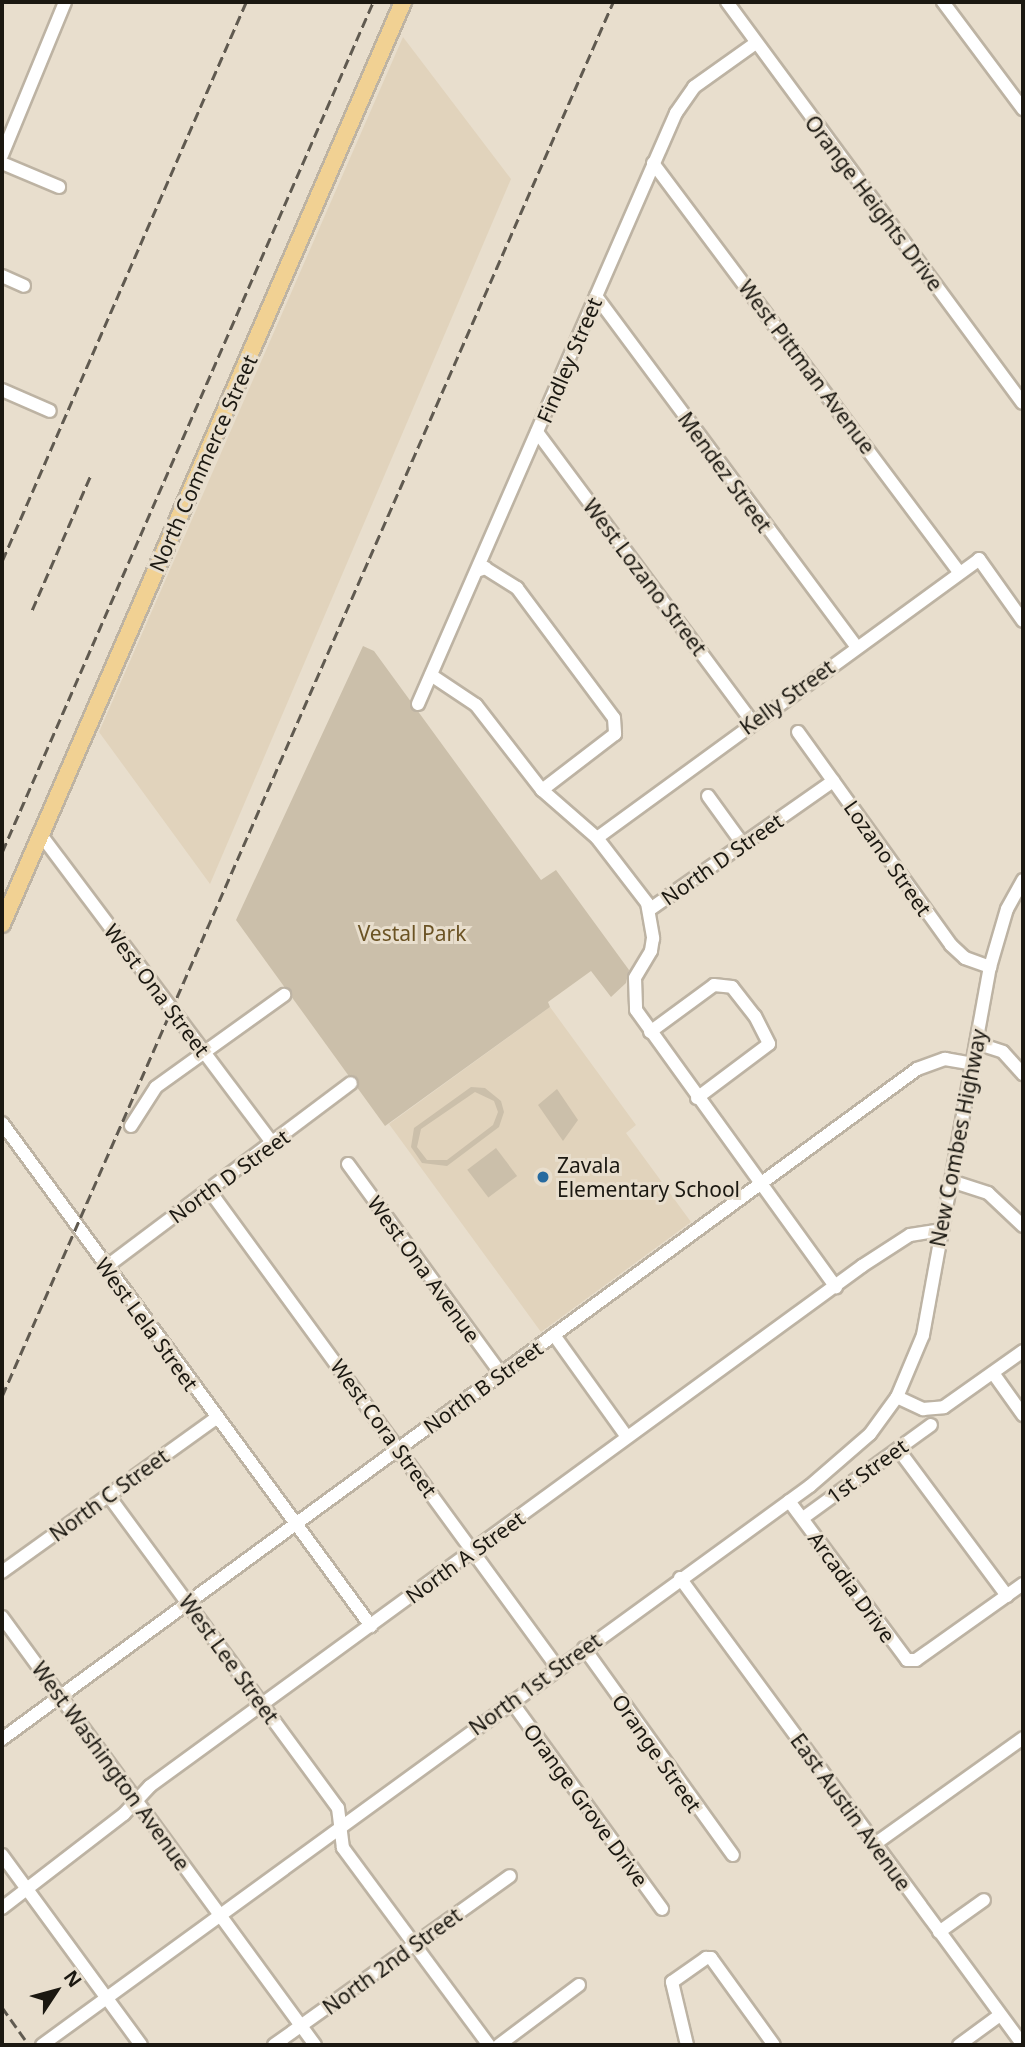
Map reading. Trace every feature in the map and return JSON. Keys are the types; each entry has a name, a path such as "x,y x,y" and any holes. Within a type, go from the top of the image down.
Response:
{"main road":[{"name":"North Commerce Street","path":"2,924 403,2"}],"street":[{"path":"2,155 65,2"},
{"name":"Orange Heights Drive","path":"727,2 1023,403"},
{"path":"943,2 1023,109"},
{"name":"Findley Street","path":"418,704 653,163 694,87 756,44"},
{"path":"2,163 58,187"},
{"name":"West Pittman Avenue","path":"653,163 958,572"},
{"path":"2,276 24,286"},
{"name":"Mendez Street","path":"596,296 856,646"},
{"path":"2,390 50,411"},
{"name":"West Lozano Street","path":"537,432 752,721"},
{"name":"Kelly Street","path":"597,838 752,721 979,559 1023,621"},
{"path":"477,571 485,568 517,588 614,718 615,734 542,790"},
{"path":"431,674 476,705 542,790 597,838 649,910"},
{"name":"Lozano Street","path":"798,733 951,945 965,958 990,967"},
{"name":"North D Street","path":"833,781 649,910 651,951 638,970 632,994 650,1032 836,1287"},
{"path":"708,796 742,843"},
{"name":"West Ona Street","path":"41,835 273,1144"},
{"name":"New Combes Highway","path":"897,1397 923,1335 990,967 1007,909 1023,880"},
{"path":"650,1032 715,985 732,986 755,1016 769,1044 697,1098"},
{"path":"131,1126 156,1087 284,995"},
{"path":"976,1043 1003,1052 1023,1074"},
{"name":"North B Street","path":"2,1739 917,1069 945,1059 972,1064"},
{"name":"North D Street","path":"106,1267 351,1083"},
{"name":"West Lela Street","path":"2,1123 370,1626"},
{"name":"West Ona Avenue","path":"348,1164 501,1374"},
{"path":"951,1181 988,1193 1023,1226"},
{"name":"West Cora Street","path":"209,1190 557,1667"},
{"name":"North A Street","path":"2,1908 137,1802 150,1786 627,1437 910,1235 941,1230"},
{"path":"554,1335 627,1437"},
{"path":"897,1397 923,1409 939,1409 1023,1351"},
{"path":"993,1373 1023,1415"},
{"name":"North 1st Street","path":"42,2045 557,1667 789,1501 870,1434 897,1397"},
{"name":"North C Street","path":"2,1572 216,1418"},
{"name":"1st Street","path":"803,1518 931,1425"},
{"path":"898,1448 1007,1596"},
{"name":"West Lee Street","path":"108,1495 338,1808 344,1848 489,2045"},
{"name":"Arcadia Drive","path":"789,1501 907,1660 916,1660 1023,1584"},
{"name":"East Austin Avenue","path":"680,1578 1023,2045"},
{"name":"West Washington Avenue","path":"2,1617 315,2045"},
{"name":"Orange Street","path":"584,1648 733,1856"},
{"name":"Orange Grove Drive","path":"511,1701 662,1909"},
{"path":"875,1844 1023,1738"},
{"path":"2,1855 141,2045"},
{"name":"North 2nd Street","path":"274,2045 510,1876"},
{"path":"939,1932 984,1900"},
{"path":"687,2045 672,1982 706,1958 711,1958 774,2045"},
{"path":"499,2045 579,1985"},
{"path":"958,2045 1000,2015"}],"shaded area":[{"path":"403,37 511,179 210,884 99,732"},
{"name":"Zavala Elementary School","path":"550,1007 636,1125 626,1133 691,1222 541,1332 389,1124"}],"green space":[{"name":"Vestal Park","path":"363,646 374,651 541,880 556,870 629,970 626,983 611,997 591,971 548,1002 550,1007 385,1126 236,920"},
{"path":"471,1087 485,1088 501,1101 504,1112 499,1127 447,1166 422,1163 411,1147 414,1128","holes":["475,1092 494,1101 498,1112 493,1125 447,1160 427,1160 417,1147 421,1129"]},
{"path":"557,1089 578,1120 563,1141 538,1105"},
{"path":"496,1148 517,1176 488,1198 467,1170"}],"railway":[{"path":"2,561 246,2"},
{"path":"2,852 373,2"},
{"path":"2,1396 613,2"},
{"path":"32,610 91,474"},
{"path":"2,2007 29,2045"}],"place":[{"name":"Zavala Elementary School","path":"543,1177"}]}
